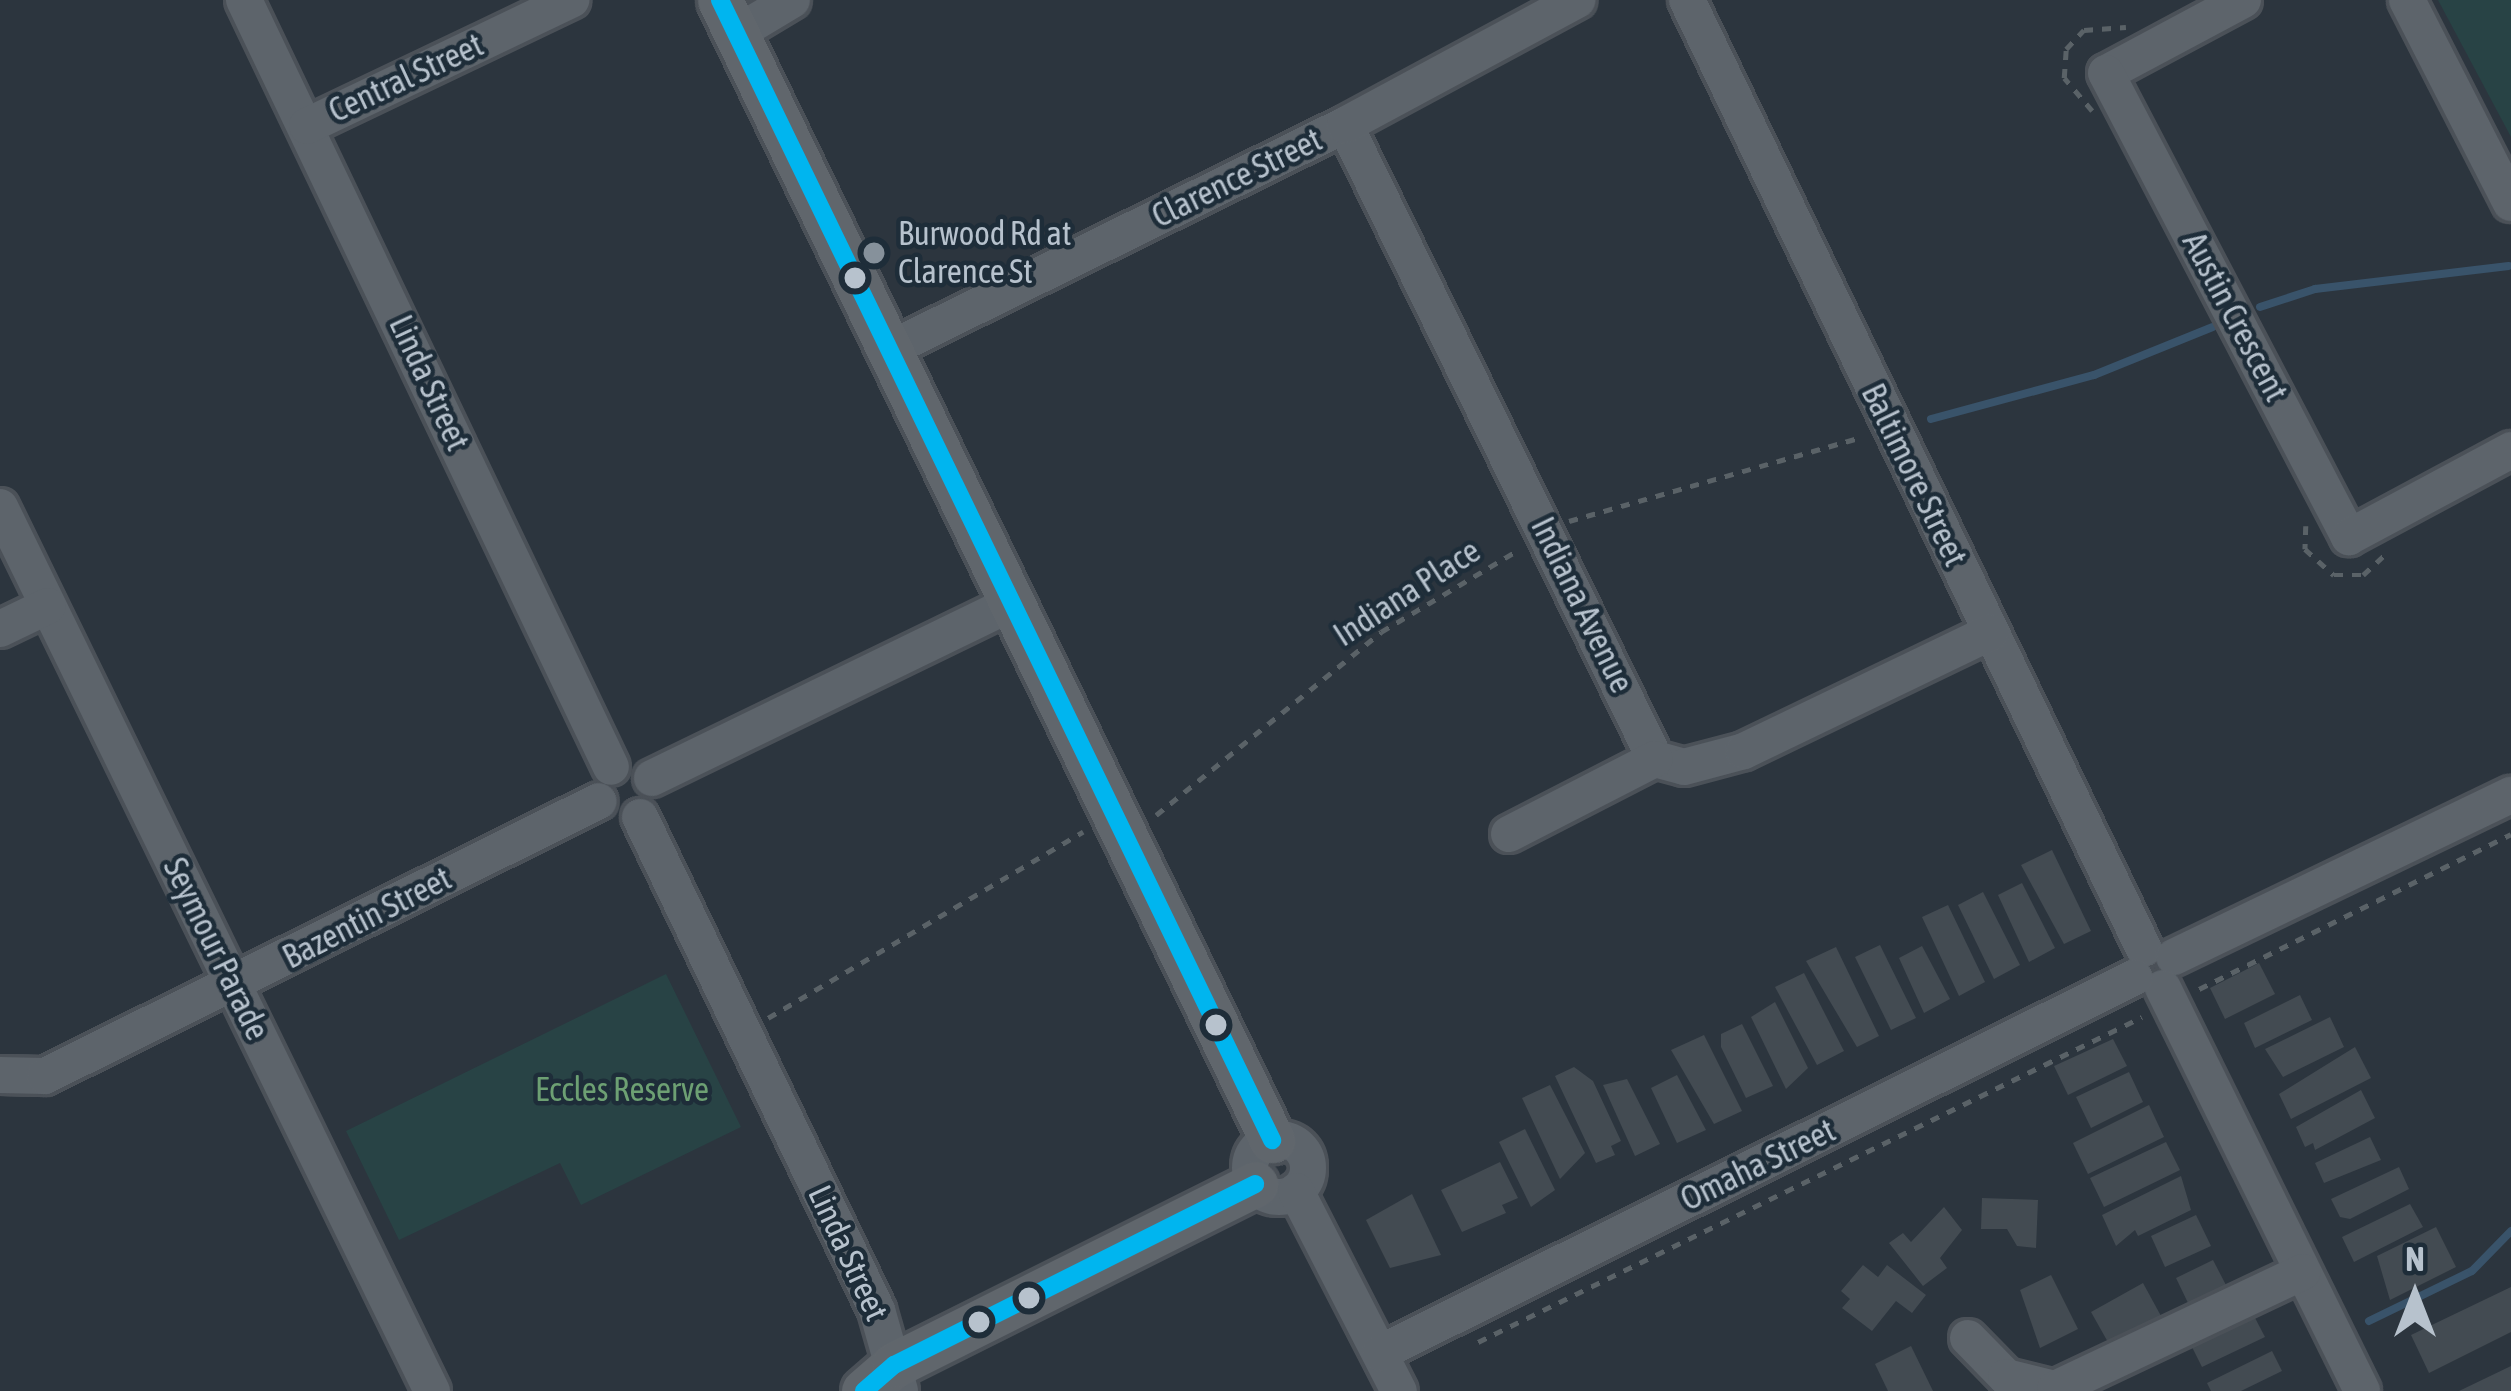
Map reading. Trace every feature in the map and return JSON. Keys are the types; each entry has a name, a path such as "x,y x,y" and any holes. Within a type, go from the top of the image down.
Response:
{"main road":[{"path":"729,16 1272,1140"},
{"path":"886,1382 1275,1187"}],"street":[{"name":"Linda Street","path":"244,0 307,126 605,784"},
{"name":"Central Street","path":"307,126 571,0"},
{"path":"729,16 792,0"},
{"name":"Clarence Street","path":"892,348 1345,125 1577,0"},
{"name":"Baltimore Street","path":"1687,0 2362,1391"},
{"name":"Austin Crescent","path":"2243,0 2105,73 2349,537 2511,450"},
{"path":"2407,0 2511,203"},
{"name":"Indiana Avenue","path":"1345,125 1655,759"},
{"name":"Seymour Parade","path":"0,507 432,1391"},
{"path":"652,778 1015,602"},
{"path":"0,629 48,606"},
{"path":"1509,834 1655,759 1684,767 1744,751 1991,632"},
{"path":"630,762 652,778 653,804 640,817 614,818 605,784 630,762"},
{"name":"Bazentin Street","path":"0,1075 45,1076 235,985 605,784"},
{"name":"Omaha Street","path":"1380,1353 2160,979 2511,795"},
{"name":"Linda Street","path":"640,817 877,1310 886,1382"},
{"path":"1275,1187 1308,1171 1305,1155 1291,1141 1272,1140 1251,1159 1275,1187 1399,1391"},
{"path":"1969,1338 2006,1377 2055,1389 2303,1272"}],"path":[{"name":"Indiana Place","path":"1156,815 1381,632 1574,518 1858,438"},
{"path":"741,1034 1088,830"},
{"path":"1467,1347 2160,979 2511,834"}],"green space":[{"path":"2438,0 2511,0 2511,137"},
{"name":"Eccles Reserve","path":"666,974 741,1127 581,1205 560,1163 399,1240 346,1131"}],"building":[{"path":"2052,850 2091,931 2064,944 2021,865"},
{"path":"2022,883 2055,948 2029,962 1998,895"},
{"path":"1983,892 2020,965 1994,979 1958,905"},
{"path":"1948,905 1985,982 1959,996 1922,917"},
{"path":"1880,945 1916,1018 1891,1030 1855,957"},
{"path":"1922,946 1950,999 1924,1013 1899,958"},
{"path":"1836,947 1879,1036 1857,1047 1806,961"},
{"path":"2259,963 2275,994 2225,1019 2210,988"},
{"path":"1804,973 1844,1051 1817,1065 1775,987"},
{"path":"2300,995 2312,1020 2255,1048 2244,1023"},
{"path":"1775,1002 1808,1068 1786,1089 1751,1017"},
{"path":"2330,1017 2344,1047 2283,1077 2265,1049"},
{"path":"1742,1024 1773,1086 1746,1098 1721,1047 1721,1034"},
{"path":"1704,1035 1742,1111 1714,1124 1671,1050"},
{"path":"2113,1039 2127,1066 2068,1095 2054,1066"},
{"path":"2355,1047 2371,1078 2291,1119 2279,1094"},
{"path":"1574,1067 1593,1081 1621,1141 1611,1146 1615,1155 1596,1163 1555,1076"},
{"path":"2129,1072 2143,1102 2091,1128 2076,1097"},
{"path":"1677,1075 1706,1130 1677,1143 1651,1088"},
{"path":"1627,1079 1660,1144 1635,1156 1603,1085"},
{"path":"1550,1085 1585,1153 1560,1179 1522,1098"},
{"path":"2361,1090 2375,1118 2315,1150 2313,1143 2305,1147 2296,1127"},
{"path":"2149,1105 2164,1137 2088,1174 2073,1143"},
{"path":"1525,1129 1555,1190 1531,1207 1499,1142"},
{"path":"2370,1137 2381,1160 2324,1183 2315,1163"},
{"path":"2166,1142 2180,1170 2104,1207 2090,1178"},
{"path":"1500,1162 1518,1198 1502,1205 1506,1213 1462,1232 1441,1190"},
{"path":"2399,1167 2409,1189 2350,1219 2340,1217 2331,1199"},
{"path":"2181,1176 2191,1210 2138,1236 2135,1230 2116,1246 2102,1215"},
{"path":"1412,1194 1441,1255 1390,1268 1366,1220"},
{"path":"1982,1198 2038,1200 2036,1248 2017,1246 2007,1229 1981,1229"},
{"path":"2410,1204 2423,1227 2354,1262 2342,1237"},
{"path":"1944,1207 1962,1230 1940,1258 1947,1268 1923,1286 1889,1243 1903,1233 1911,1242"},
{"path":"2196,1215 2211,1246 2165,1267 2151,1236"},
{"path":"2436,1227 2456,1267 2390,1300 2377,1256"},
{"path":"2213,1260 2227,1287 2189,1305 2176,1278"},
{"path":"1863,1265 1878,1277 1887,1265 1926,1295 1912,1313 1896,1301 1872,1331 1842,1308 1850,1299 1841,1291"},
{"path":"2051,1275 2078,1329 2040,1348 2020,1290"},
{"path":"2143,1283 2161,1316 2109,1344 2091,1312"},
{"path":"2511,1287 2511,1332 2429,1373 2411,1335"},
{"path":"2254,1316 2265,1337 2202,1367 2192,1347"},
{"path":"1911,1346 1933,1391 1888,1391 1875,1364"},
{"path":"2272,1351 2282,1371 2241,1391 2211,1391 2207,1383"},
{"path":"2511,1366 2511,1391 2459,1391"}],"waterway":[{"path":"2260,307 2315,289 2509,266"},
{"path":"1931,419 2094,375 2213,327"},
{"path":"2369,1321 2472,1271 2511,1231"}],"transit line":[{"path":"720,0 1272,1140"},
{"path":"864,1391 894,1365 1255,1184"}],"place":[{"name":"Burwood Rd at Clarence St","path":"874,253"}]}
